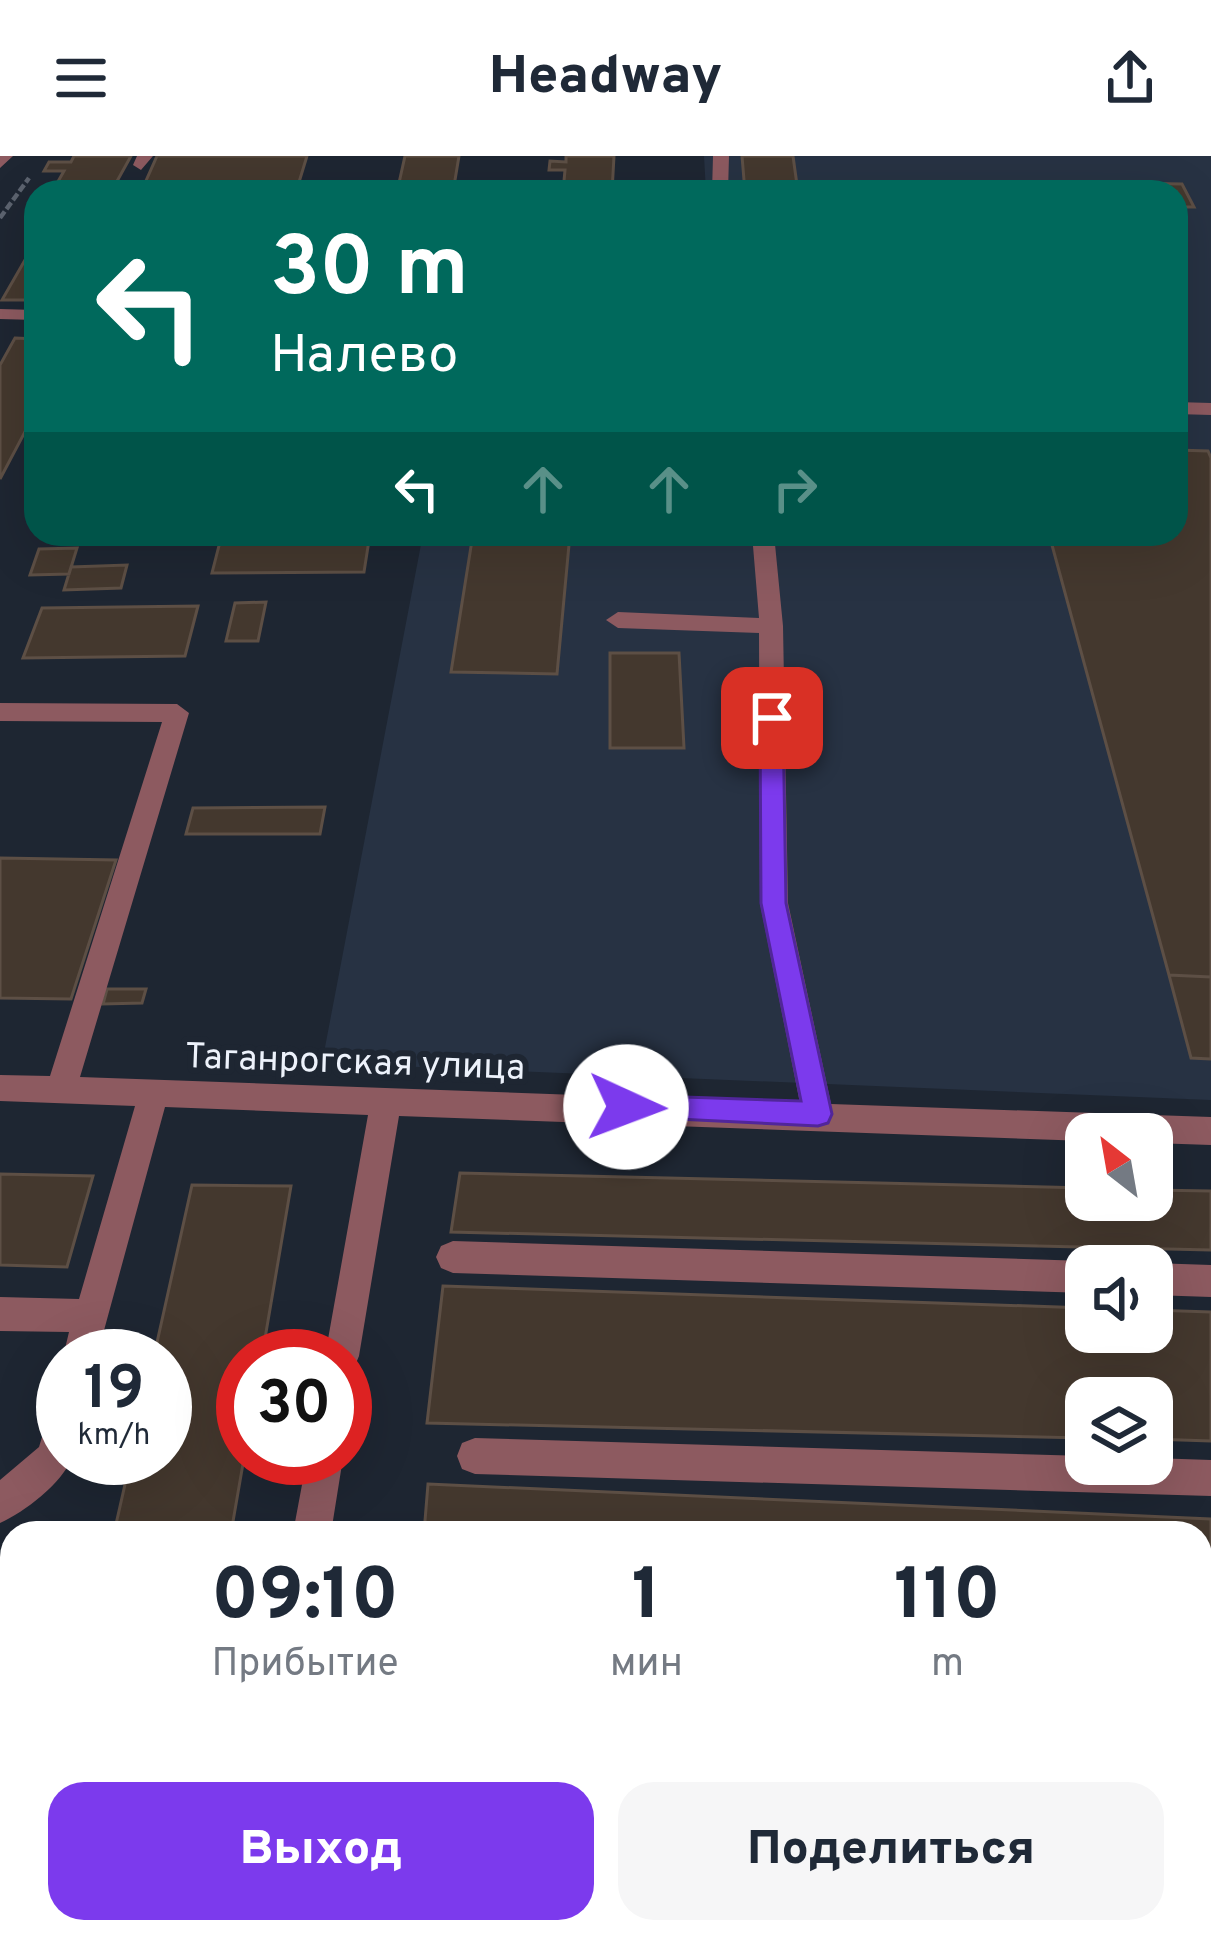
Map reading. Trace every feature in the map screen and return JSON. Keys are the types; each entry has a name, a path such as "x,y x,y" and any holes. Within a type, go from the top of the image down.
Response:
{"street":[{"path":"0,164 5,156"},
{"path":"764,546 771,626 774,903 818,1114"},
{"path":"618,620 771,626"},
{"path":"0,712 177,713 61,1090"},
{"name":"Таганрогская улица","path":"0,1088 1211,1131"},
{"path":"87,1329 154,1093"},
{"path":"347,1329 386,1099"},
{"path":"453,1257 1065,1276"},
{"path":"1173,1280 1211,1281"},
{"path":"0,1314 90,1316"},
{"path":"475,1456 1211,1478"},
{"path":"0,1504 36,1473"},
{"path":"314,1521 320,1485"}],"path":[{"path":"27,180 32,172"},
{"path":"1,220 24,184"}],"shaded area":[{"path":"704,156 1211,156 1211,1100 322,1063 421,546 1188,546 1188,180 705,180"}],"building":[{"path":"74,156 131,156 118,180 59,180 64,171 44,171 49,162 71,162"},
{"path":"157,156 307,156 300,180 146,180"},
{"path":"405,156 459,156 455,180 400,180"},
{"path":"566,156 614,156 613,180 564,180 565,170 549,170 550,161 566,162"},
{"path":"742,156 793,156 796,180 744,180"},
{"path":"24,262 24,300 2,300"},
{"path":"15,338 24,338 24,434 0,479 0,365"},
{"path":"1188,450 1208,451 1211,977 1169,975 1052,546 1188,546"},
{"path":"219,546 368,546 364,572 212,573"},
{"path":"471,546 569,546 557,674 451,672"},
{"path":"77,548 69,574 30,575 39,549"},
{"path":"127,565 121,588 64,590 71,567"},
{"path":"266,602 258,641 226,641 235,603"},
{"path":"198,606 185,656 23,658 42,608"},
{"path":"610,653 679,653 684,748 610,748"},
{"path":"325,807 320,834 186,834 193,808"},
{"path":"0,858 116,860 71,999 0,998"},
{"path":"1169,975 1211,977 1211,1059 1191,1058"},
{"path":"107,989 146,989 142,1003 103,1004"},
{"path":"460,1173 1065,1187 1065,1221 1173,1221 1173,1190 1211,1191 1211,1250 1173,1249 1173,1245 451,1232"},
{"path":"0,1174 93,1176 67,1267 0,1265"},
{"path":"192,1185 291,1186 267,1329 216,1329 216,1485 239,1485 233,1521 117,1521 125,1485 192,1485 192,1329 160,1329"},
{"path":"443,1286 1065,1307 1065,1353 1173,1353 1173,1311 1211,1312 1211,1441 1173,1440 1173,1377 1065,1377 1065,1438 427,1423"},
{"path":"428,1484 1211,1519 1211,1521 425,1521"}],"route":[{"path":"626,1107 818,1114 774,903 772,718"}]}
